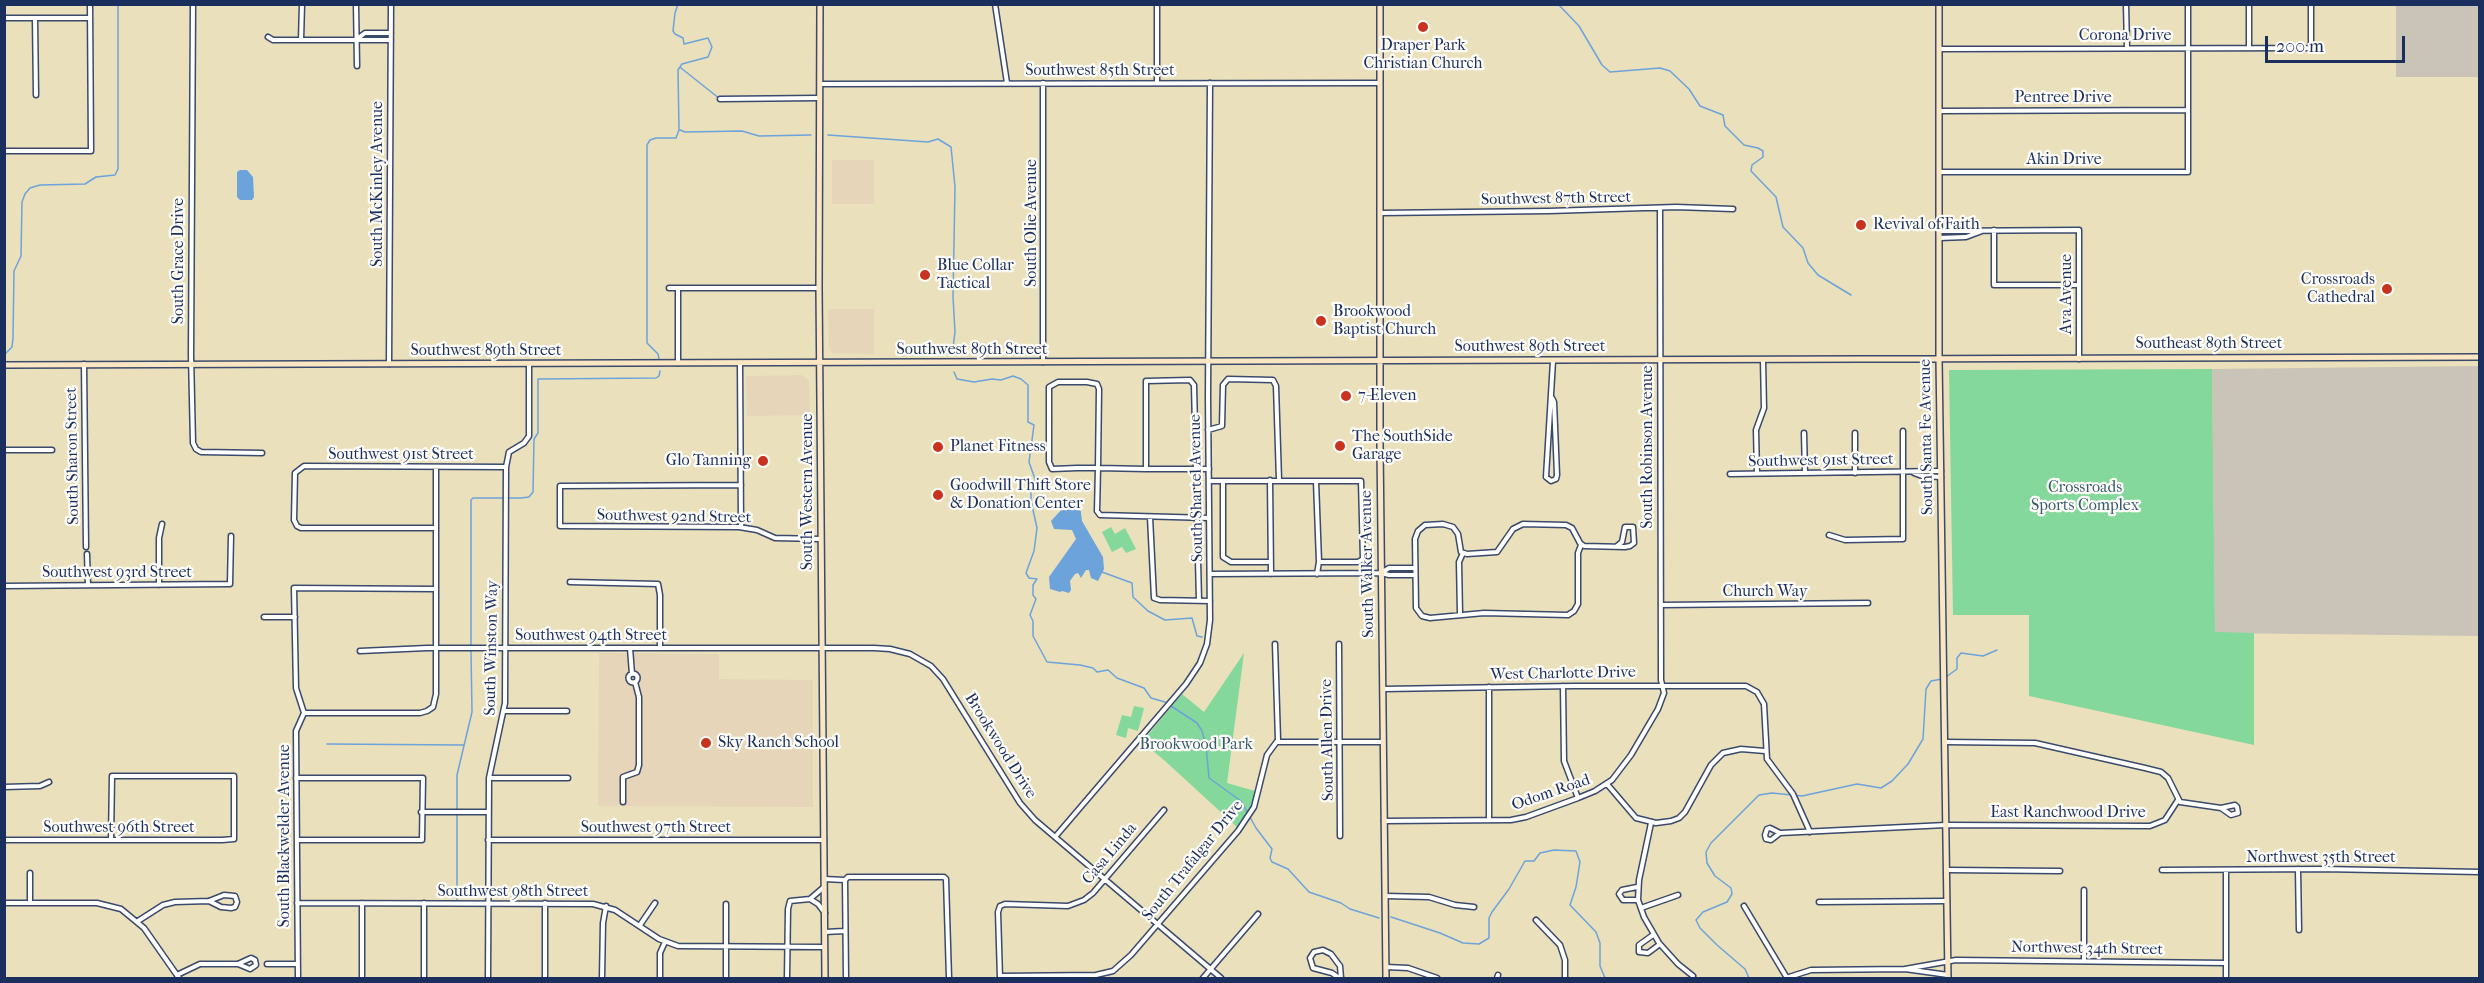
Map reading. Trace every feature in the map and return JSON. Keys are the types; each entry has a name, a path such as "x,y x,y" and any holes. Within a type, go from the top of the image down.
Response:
{"main road":[{"name":"South Western Avenue","path":"820,4 819,288 825,978"},
{"name":"South Walker Avenue","path":"1380,4 1381,573 1386,978"},
{"name":"South Santa Fe Avenue","path":"1939,4 1939,359 1948,976"},
{"name":"Southeast 89th Street","path":"1939,359 2480,357"},
{"name":"Southwest 89th Street","path":"4,365 1939,359"}],"street":[{"path":"4,151 91,151 90,4"},
{"name":"South Grace Drive","path":"193,4 191,364 193,438 196,449 204,453 262,453"},
{"path":"302,4 302,40"},
{"path":"356,4 357,66"},
{"name":"South McKinley Avenue","path":"389,364 390,4"},
{"path":"995,4 1007,83"},
{"path":"1157,4 1157,83"},
{"path":"2126,4 2127,48"},
{"path":"2188,4 2188,110"},
{"path":"2249,4 2249,48"},
{"name":"Corona Drive","path":"1939,49 2311,48 2311,4"},
{"path":"4,18 90,18"},
{"path":"35,18 36,95"},
{"path":"357,40 365,33 391,33"},
{"path":"268,37 273,40 391,40"},
{"name":"South Olie Avenue","path":"1043,363 1044,83"},
{"name":"South Shartel Avenue","path":"1055,837 1194,673 1204,654 1209,632 1210,83"},
{"name":"Southwest 85th Street","path":"820,84 1380,83"},
{"path":"720,99 819,98"},
{"name":"Pentree Drive","path":"1939,111 2188,110"},
{"name":"Akin Drive","path":"1939,172 2188,171 2188,110"},
{"name":"South Robinson Avenue","path":"1660,209 1662,685"},
{"name":"Southwest 87th Street","path":"1380,213 1733,209"},
{"path":"1939,238 1966,237 1985,230"},
{"path":"1939,231 1994,230 1994,285 2079,285"},
{"name":"Ava Avenue","path":"1994,230 2079,230 2079,358"},
{"path":"669,288 819,288"},
{"path":"678,288 678,364"},
{"path":"1757,473 1756,430 1764,408 1763,360"},
{"path":"1552,361 1552,422 1557,476 1551,481 1546,477 1552,422"},
{"name":"South Sharon Street","path":"84,364 86,547"},
{"path":"506,467 509,452 524,443 529,436 529,364"},
{"path":"740,364 741,527"},
{"path":"1208,430 1222,426 1222,385 1228,379 1273,380 1276,386 1279,480"},
{"path":"1146,469 1146,381 1190,380 1194,385 1196,469"},
{"path":"1209,469 1146,469 1098,468 1050,467 1049,387 1052,384 1087,382 1097,384 1099,389 1098,468 1097,511 1100,515 1209,518"},
{"path":"1829,535 1845,540 1903,539 1903,431"},
{"path":"1804,433 1805,473"},
{"path":"1855,433 1855,473"},
{"path":"4,450 52,450"},
{"name":"Southwest 91st Street","path":"436,528 306,529 297,526 294,512 294,479 297,470 304,466 506,467"},
{"path":"436,467 436,528 436,590 436,700 433,707 420,713 304,713 296,688 294,588 436,590"},
{"name":"South Winston Way","path":"488,978 489,778 505,711 506,467"},
{"name":"Southwest 91st Street","path":"1730,474 1913,472 1922,476 1941,474"},
{"path":"1270,480 1271,574"},
{"path":"1209,481 1361,481 1364,557 1358,562 1319,562"},
{"path":"1223,481 1223,557 1231,562 1271,562"},
{"path":"1316,481 1319,562 1317,574"},
{"name":"Southwest 92nd Street","path":"741,484 560,486 560,526 741,527 758,530 775,538 822,539"},
{"path":"1150,517 1154,598 1210,601"},
{"path":"1197,518 1199,601"},
{"path":"159,585 159,538 162,524"},
{"path":"1460,614 1459,562 1462,553 1458,534 1453,527 1431,524 1420,528 1415,539 1416,605 1422,616 1430,618 1460,614 1507,613 1560,616 1572,613 1578,601 1578,553 1581,545 1574,531 1566,525 1527,524 1513,529 1497,552 1462,553"},
{"path":"1581,545 1617,546 1629,546 1634,543 1634,530 1631,526 1625,527 1622,542 1617,546"},
{"name":"Southwest 93rd Street","path":"4,586 230,584 231,536"},
{"path":"87,554 88,585"},
{"path":"1381,573 1389,568 1415,568"},
{"path":"1210,574 1381,573 1415,575"},
{"path":"570,582 658,584 660,648"},
{"name":"Church Way","path":"1661,605 1869,603"},
{"path":"264,617 295,617"},
{"name":"South Trafalgar Drive","path":"1000,977 1106,974 1125,962 1246,820 1254,807 1268,752 1277,742 1275,644"},
{"name":"South Allen Drive","path":"1339,644 1340,836"},
{"name":"Southwest 94th Street","path":"360,651 436,648 822,648"},
{"path":"623,801 623,777 637,772 639,765 639,697 635,682 629,680 632,674 630,648"},
{"name":"Brookwood Drive","path":"822,648 890,649 910,654 931,666 949,688 1020,802 1035,820 1221,978"},
{"name":"Odom Road","path":"1384,821 1522,818 1578,798 1607,784 1631,755 1652,721 1664,693 1662,685"},
{"path":"1563,686 1564,761 1578,798"},
{"name":"West Charlotte Drive","path":"1383,688 1743,686 1757,692 1762,699 1765,716 1765,751"},
{"path":"1489,687 1489,820"},
{"path":"505,711 567,711"},
{"name":"South Blackwelder Avenue","path":"297,978 296,731 304,713"},
{"path":"1277,742 1383,742"},
{"path":"1945,742 2035,743 2145,768 2161,772 2168,778 2178,800 2182,803 2221,808"},
{"path":"1607,784 1632,814 1651,823 1671,821 1683,815 1711,765 1723,753 1741,749 1765,751 1772,769 1796,801 1810,832"},
{"name":"Southwest 96th Street","path":"4,840 111,840 234,839 234,776 112,776 111,840"},
{"path":"296,778 423,778 422,840 297,840"},
{"path":"489,778 568,778"},
{"path":"4,787 40,786 49,782"},
{"name":"East Ranchwood Drive","path":"1780,834 1946,825 2150,826 2165,820 2178,800"},
{"name":"Casa Linda","path":"1000,977 998,912 1000,906 1005,904 1074,905 1089,897 1164,810"},
{"path":"421,812 488,812"},
{"path":"1651,823 1637,887 1638,900 1660,944 1692,976"},
{"name":"Southwest 97th Street","path":"488,840 824,840"},
{"path":"2298,869 2299,930"},
{"name":"Northwest 35th Street","path":"2162,870 2298,869 2480,872"},
{"path":"1947,870 2060,871"},
{"path":"2226,871 2226,978"},
{"path":"30,873 30,903"},
{"path":"825,879 944,877 946,879 949,978"},
{"path":"845,880 846,978"},
{"path":"788,978 790,901 810,899 825,887"},
{"path":"1637,887 1622,890 1619,894 1623,900 1638,900"},
{"path":"2084,890 2084,961"},
{"path":"138,921 171,903 209,901 224,895 236,897 237,902 234,908 223,908 209,901"},
{"path":"1641,908 1678,895"},
{"path":"1385,896 1430,897 1455,905 1474,907"},
{"path":"810,899 818,904 825,913"},
{"path":"1819,902 1947,901"},
{"path":"4,903 103,904 121,909 138,921 178,977 200,964 238,964"},
{"name":"Southwest 98th Street","path":"297,903 593,904 606,906 665,942 684,946 825,947"},
{"path":"362,903 362,978"},
{"path":"424,903 424,978"},
{"path":"545,903 545,978"},
{"path":"640,925 655,903"},
{"path":"726,904 726,978"},
{"path":"602,978 603,923 606,906"},
{"path":"1744,906 1787,978 1811,970 1905,969 1948,962"},
{"path":"1203,978 1258,914"},
{"path":"1536,920 1560,945 1565,960 1565,978"},
{"path":"825,932 844,931"},
{"path":"1653,934 1639,945 1639,952 1648,953 1660,944"},
{"path":"660,978 660,953 665,942"},
{"path":"1321,949 1331,954 1340,966 1340,978 1332,973 1313,968 1310,962 1312,954 1321,949"},
{"name":"Northwest 34th Street","path":"1948,962 2226,963"},
{"path":"267,964 297,964"},
{"path":"1386,967 1408,968 1437,978"},
{"path":"1905,969 1948,976"}],"shaded area":[{"path":"2396,5 2479,5 2479,77 2396,77"},
{"path":"832,160 874,160 874,204 832,204"},
{"path":"828,309 874,309 874,354 832,353 829,347"},
{"path":"2479,366 2479,636 2215,633 2212,369"},
{"path":"802,375 809,381 810,415 747,416 746,376"},
{"name":"Sky Ranch School","path":"599,653 719,654 719,679 813,680 813,807 598,806"}],"green space":[{"name":"Crossroads Sports Complex","path":"2212,369 2215,632 2254,633 2254,745 2029,696 2029,615 1953,615 1949,370"},
{"path":"1111,527 1115,534 1125,528 1136,549 1126,553 1122,547 1112,552 1102,532"},
{"name":"Brookwood Park","path":"1244,653 1227,783 1255,791 1251,808 1237,827 1142,742 1182,694 1204,712"},
{"path":"1134,706 1144,708 1138,731 1128,728 1126,738 1116,735 1122,715 1131,717"}],"water":[{"path":"247,170 253,177 254,197 252,200 240,200 237,197 237,172"},
{"path":"1073,502 1080,505 1082,521 1103,557 1104,569 1098,581 1091,578 1089,570 1086,570 1081,578 1078,573 1075,574 1070,581 1069,593 1050,589 1049,577 1076,539 1072,530 1054,529 1051,521 1063,508"}],"waterway":[{"path":"4,355 12,347 14,271 21,256 22,202 25,194 30,188 40,185 85,184 96,177 115,175 118,169 118,4"},
{"path":"659,359 658,354 647,343 647,145 650,140 656,138 676,138 679,130 678,70 682,64 708,57 712,47 708,38 684,44 683,38 675,34 673,31 678,4"},
{"path":"1558,4 1579,26 1602,65 1610,72 1660,68 1670,71 1689,89 1700,106 1723,115 1725,126 1744,145 1763,151 1763,157 1752,165 1751,171 1776,197 1783,227 1803,248 1808,263 1818,275 1851,295"},
{"path":"681,68 720,99"},
{"path":"680,130 685,132 742,131 759,136 811,135"},
{"path":"828,135 928,142 938,139 951,147 955,187 953,297 955,332 952,355"},
{"path":"471,646 471,500 473,498 529,497 533,492 534,439 538,433 538,379 656,378 660,371"},
{"path":"954,372 957,379 974,382 1001,380 1013,376 1028,385 1028,422 1034,425 1029,462 1035,479 1031,490 1031,501 1037,528 1034,551 1026,573 1029,578 1037,579 1033,585 1033,595 1036,599 1030,615 1033,621 1033,636 1047,662 1080,665 1093,668 1097,672 1108,670 1117,678 1144,688 1151,698 1165,702 1197,723 1206,746 1209,778 1241,801 1256,828 1272,849 1270,858 1272,862 1288,869 1309,892 1379,918"},
{"path":"1102,572 1132,583 1133,597 1148,611 1165,620 1192,618 1197,636 1202,637"},
{"path":"1946,677 1957,669 1957,658 1961,653 1983,656 1997,650"},
{"path":"457,900 457,775 472,712 471,651"},
{"path":"1749,978 1745,969 1717,945 1700,928 1696,920 1703,912 1727,902 1732,894 1731,888 1715,876 1707,863 1706,852 1711,843 1759,795 1772,793 1802,796 1857,784 1881,788 1892,781 1908,764 1923,739 1926,689 1931,681 1942,679"},
{"path":"327,744 464,745"},
{"path":"1391,917 1463,943 1479,944 1489,938 1489,918 1525,861 1534,861 1540,853 1554,850 1576,851 1580,862 1570,905 1596,932 1600,943 1600,966 1605,978"}],"place":[{"name":"Draper Park Christian Church","path":"1423,27"},
{"name":"Revival of Faith","path":"1861,225"},
{"name":"Blue Collar Tactical","path":"925,275"},
{"name":"Crossroads Cathedral","path":"2387,289"},
{"name":"Brookwood Baptist Church","path":"1321,321"},
{"name":"7-Eleven","path":"1346,396"},
{"name":"The SouthSide Garage","path":"1340,446"},
{"name":"Planet Fitness","path":"938,447"},
{"name":"Glo Tanning","path":"763,461"},
{"name":"Goodwill Thift Store & Donation Center","path":"938,495"},
{"name":"Sky Ranch School","path":"706,743"}]}
